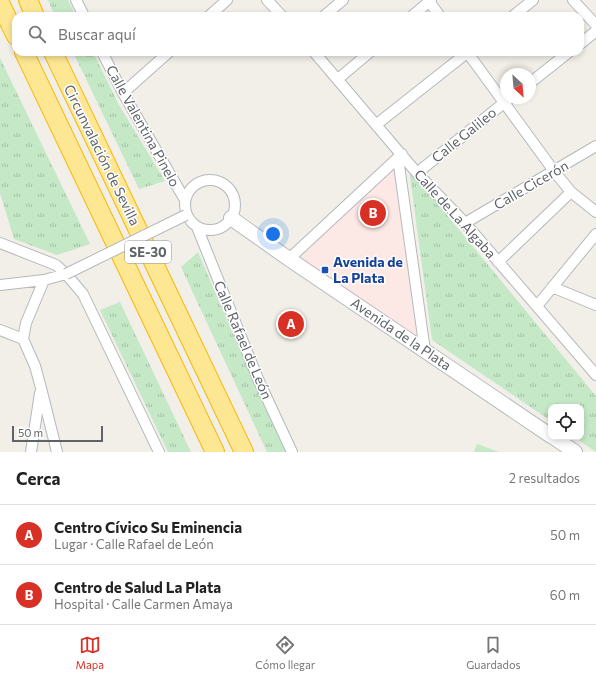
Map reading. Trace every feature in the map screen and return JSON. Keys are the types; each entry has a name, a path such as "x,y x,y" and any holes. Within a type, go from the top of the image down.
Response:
{"highway":[{"path":"28,0 33,12"},
{"path":"0,3 12,28"},
{"name":"Circunvalación de Sevilla","path":"26,56 215,452"},
{"name":"Circunvalación de Sevilla","path":"55,56 244,452"}],"street":[{"path":"76,0 82,12"},
{"path":"214,12 227,0"},
{"path":"267,0 278,12"},
{"path":"329,12 343,0"},
{"path":"416,12 429,0 437,12"},
{"path":"518,12 533,0"},
{"path":"573,0 596,25"},
{"path":"584,41 596,31"},
{"name":"Calle Valentina Pinelo","path":"104,56 123,93 185,200"},
{"path":"123,93 165,56"},
{"name":"Calle de La Algaba","path":"318,56 377,124 400,156 465,223 595,370"},
{"path":"338,79 365,56"},
{"path":"377,124 463,56"},
{"path":"471,56 500,91"},
{"path":"536,78 564,56"},
{"name":"Calle Galileo","path":"417,173 502,104"},
{"path":"510,104 554,171 571,192 596,212"},
{"name":"Calle Cicerón","path":"465,223 596,146"},
{"path":"289,259 400,156"},
{"path":"400,156 426,351"},
{"path":"203,180 215,180 223,183 229,188 235,202 231,218 226,224 218,229 209,230 197,228 186,215 184,208 185,200 187,192 192,186 203,180"},
{"path":"498,262 571,192"},
{"path":"0,285 44,280 66,274 186,215"},
{"name":"Avenida de la Plata","path":"231,218 289,259 548,433"},
{"name":"Calle Rafael de León","path":"197,228 258,379 292,452"},
{"path":"537,306 596,234"},
{"path":"0,242 56,265 83,294 160,452"},
{"path":"44,280 26,323 23,339 35,366 57,452"},
{"path":"552,287 596,305"},
{"path":"0,330 23,339"},
{"path":"31,452 41,388"},
{"path":"37,414 48,418"},
{"name":"Avenida de la Plata","path":"557,440 571,451"}],"shaded area":[{"path":"394,168 419,338 296,257"}],"green space":[{"path":"48,0 68,0 74,12 53,12"},
{"path":"75,56 95,56 119,105 165,181 139,189"},
{"path":"0,58 90,244 57,255 14,239 0,193"},
{"path":"409,169 596,396 596,452 578,440 584,440 584,404 548,404 548,419 432,340"},
{"path":"198,252 252,378 286,452 267,452 181,267"},
{"path":"120,302 191,452 168,452 100,310"},
{"path":"477,444 499,452 474,452"}],"place":[{"name":"Centro de Salud La Plata","path":"373,213"},
{"name":"Avenida de La Plata","path":"325,270"},
{"name":"Centro Cívico Su Eminencia","path":"291,324"}]}
